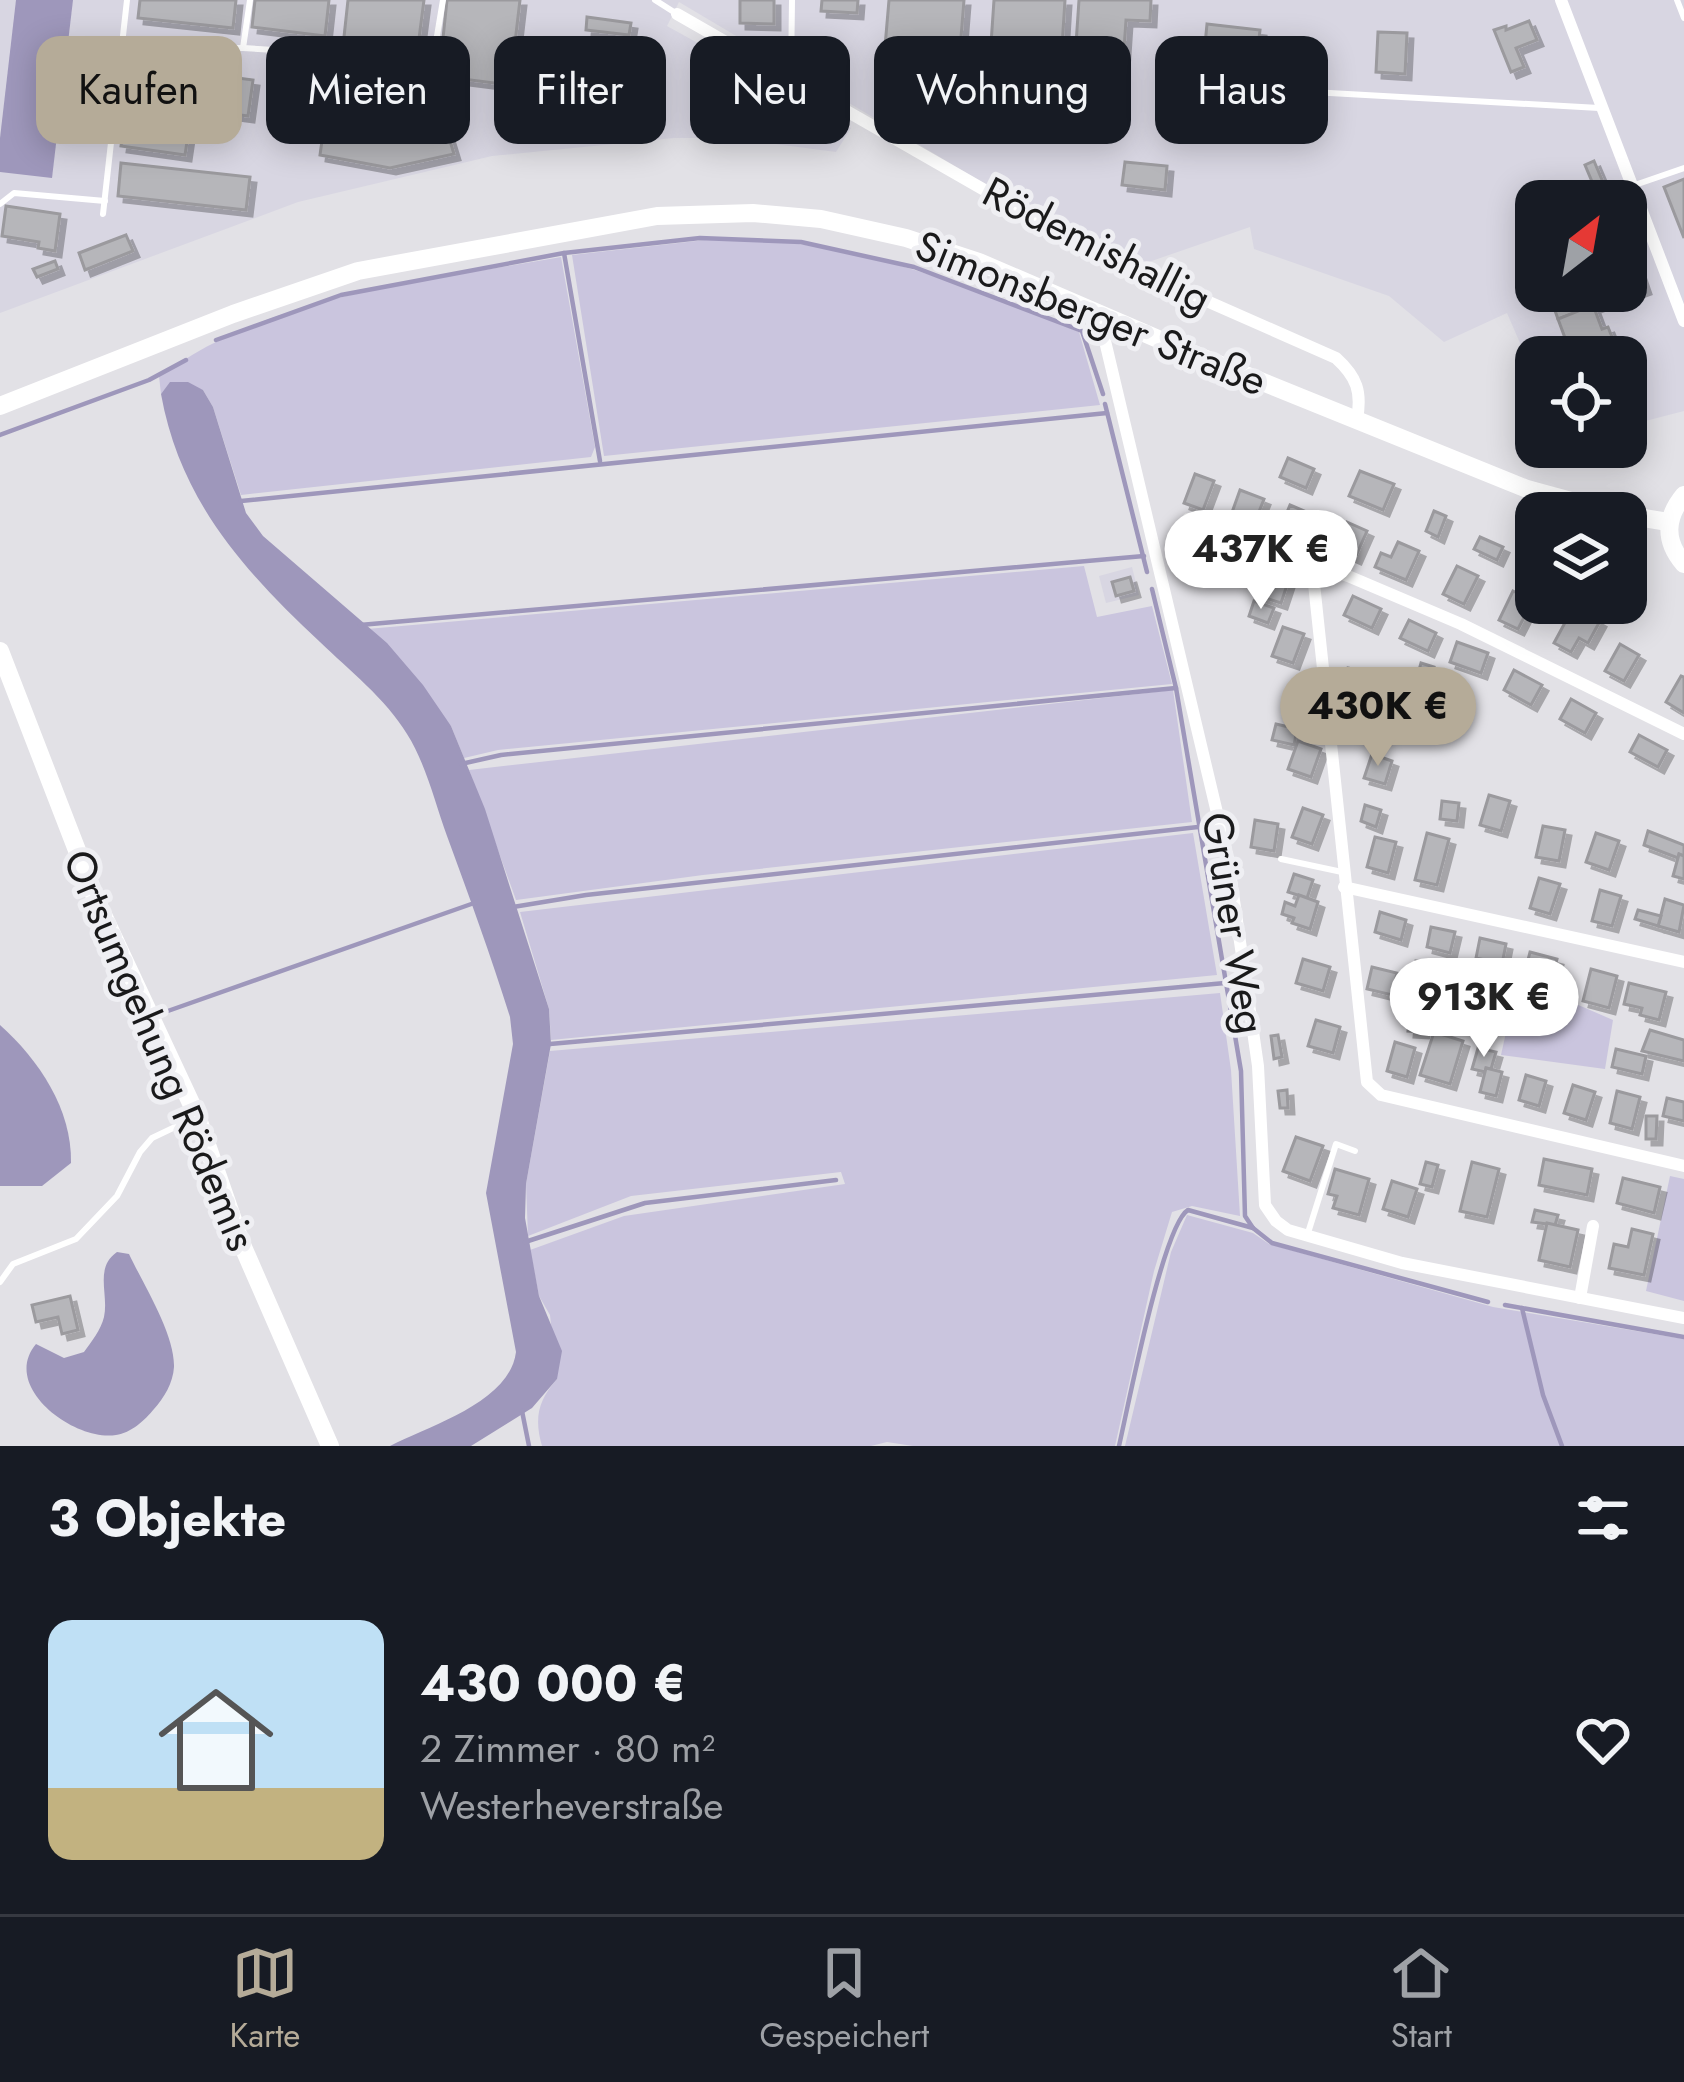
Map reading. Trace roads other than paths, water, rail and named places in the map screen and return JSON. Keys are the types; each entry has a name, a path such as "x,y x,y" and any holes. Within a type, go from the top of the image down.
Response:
{"main road":[{"name":"Simonsberger Straße","path":"0,406 233,314 358,271 657,216 753,213 820,219 906,238 979,262 1539,492"},
{"path":"1684,496 1668,522 1671,546 1684,564"},
{"path":"1647,518 1668,522"},
{"name":"Ortsumgehung Rödemis","path":"0,651 97,902 197,1116 240,1240 330,1446"}],"street":[{"path":"1562,0 1630,180"},
{"name":"Rödemishallig","path":"677,14 715,36"},
{"name":"Rödemishallig","path":"850,113 1028,215 1336,358 1351,371 1362,395 1357,419"},
{"path":"1647,225 1684,320"},
{"name":"Grüner Weg","path":"1112,319 1105,341 1228,859 1258,1066 1265,1205 1276,1222 1306,1237 1402,1263 1684,1318"},
{"path":"1188,518 1461,623 1684,734"},
{"path":"1312,566 1367,1082 1381,1095 1684,1166"},
{"path":"1343,880 1684,962"},
{"path":"1580,1298 1593,1226"}],"lane":[{"path":"123,36 127,0"},
{"path":"250,0 243,48 433,60 443,0"},
{"path":"656,0 677,14"},
{"path":"791,36 792,0"},
{"path":"1677,0 1684,18"},
{"path":"1328,93 1603,108"},
{"path":"104,214 111,144"},
{"path":"1647,181 1684,168"},
{"path":"0,204 14,193 105,201"},
{"path":"1281,860 1343,880"},
{"path":"0,1282 13,1264 76,1239 118,1196 152,1138 197,1116"},
{"path":"1306,1237 1336,1144 1355,1151"}],"waterway":[{"path":"216,340 341,295 564,253 700,238 801,242 914,267 1082,331 1103,394"},
{"path":"564,253 600,461"},
{"path":"0,435 149,380 186,360"},
{"path":"1105,404 1147,572"},
{"path":"241,501 1107,413"},
{"path":"360,625 1144,556"},
{"path":"1152,589 1176,688 1241,1071 1245,1216 1272,1243 1488,1302"},
{"path":"461,764 501,755 1176,688"},
{"path":"513,907 1198,827"},
{"path":"165,1012 477,902"},
{"path":"550,1044 1225,983"},
{"path":"525,1242 645,1203 836,1180"},
{"path":"1119,1446 1158,1281 1178,1223 1188,1210 1253,1228"},
{"path":"1505,1305 1684,1337"},
{"path":"1522,1308 1543,1395 1562,1446"},
{"path":"522,1411 529,1446"}]}
